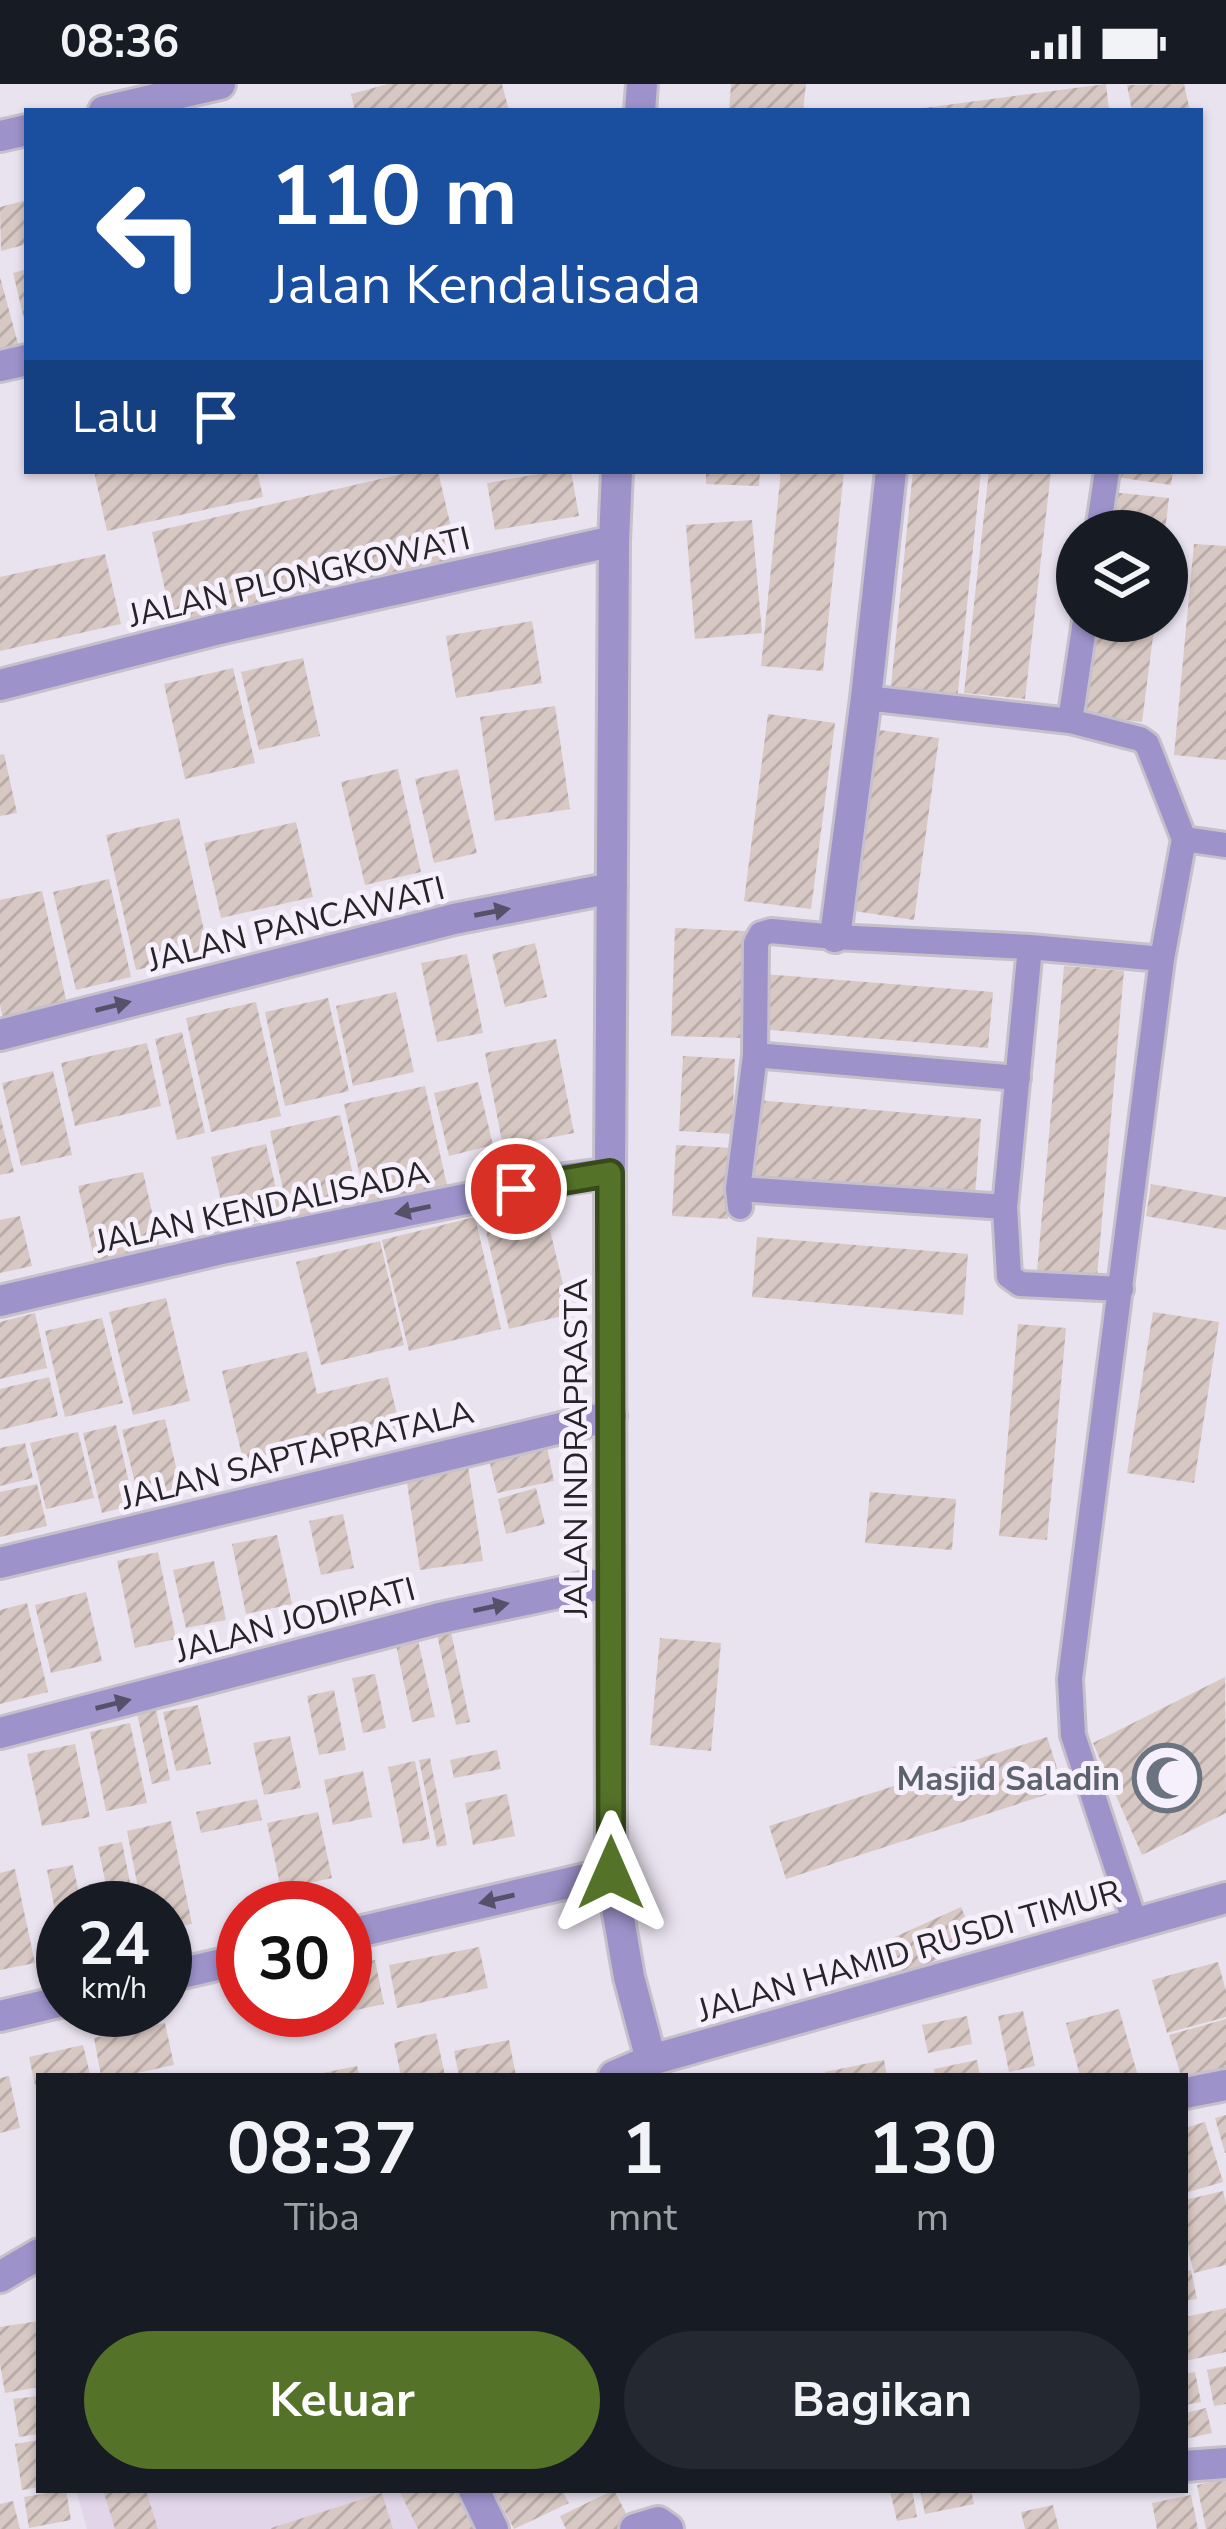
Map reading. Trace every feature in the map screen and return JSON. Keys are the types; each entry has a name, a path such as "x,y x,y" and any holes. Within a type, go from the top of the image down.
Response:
{"street":[{"path":"117,108 220,84"},
{"name":"JALAN INDRAPRASTA","path":"617,474 610,1173 611,1873 649,2068"},
{"path":"835,937 891,474"},
{"name":"JALAN PLONGKOWATI","path":"0,685 219,629 614,541"},
{"name":"JALAN PANCAWATI","path":"0,1035 454,920 612,888"},
{"name":"JALAN KENDALISADA","path":"0,1300 226,1248 610,1173"},
{"name":"JALAN SAPTAPRATALA","path":"0,1563 611,1416"},
{"name":"JALAN JODIPATI","path":"0,1733 440,1618 610,1582"},
{"path":"372,1929 611,1873"},
{"name":"JALAN HAMID RUSDI TIMUR","path":"649,2068 1226,1898"},
{"path":"0,2016 36,2007"},
{"path":"1188,2092 1226,2085"},
{"path":"0,2277 36,2256"},
{"path":"1188,2466 1226,2463"},
{"path":"475,2493 493,2529"},
{"path":"635,2529 658,2522 668,2529"}],"lane":[{"path":"1101,510 1107,474"},
{"path":"1070,722 1082,642"},
{"path":"866,698 1070,722 1140,739 1147,744 1184,839 1162,958 1070,1679 1073,1735 1135,1923"},
{"path":"1184,839 1226,844"},
{"path":"1005,1207 739,1198 754,1055 756,943 761,934 1030,946 1162,958"},
{"path":"1030,946 1005,1207 1009,1276 1020,1284 1121,1289"},
{"path":"754,1055 1018,1078"}],"shaded area":[{"path":"77,2493 468,2493 486,2529 87,2529"}],"building":[{"path":"388,84 502,84 508,108 354,108 351,94"},
{"path":"731,84 806,84 803,108 729,108"},
{"path":"1106,84 1109,108 924,108"},
{"path":"1184,84 1189,108 1131,108 1127,85"},
{"path":"24,201 24,245 1,251 0,207"},
{"path":"24,270 24,319 13,273"},
{"path":"0,277 20,351 0,356"},
{"path":"95,474 258,474 263,497 107,531"},
{"path":"402,474 439,474 458,558 173,625 152,532"},
{"path":"572,474 579,516 495,530 487,483"},
{"path":"706,474 760,474 759,486 706,484"},
{"path":"781,474 844,474 823,671 761,666"},
{"path":"913,474 981,474 957,701 890,695"},
{"path":"989,474 1051,474 1025,699 964,693"},
{"path":"1116,474 1173,474 1171,485"},
{"path":"1111,492 1169,498 1168,510 1109,510"},
{"path":"752,520 762,633 695,639 686,525"},
{"path":"1194,544 1226,546 1226,760 1174,755"},
{"path":"105,554 121,624 0,651 0,577"},
{"path":"532,621 542,683 456,698 446,636"},
{"path":"1093,642 1152,642 1142,722 1084,715"},
{"path":"303,658 320,736 259,750 241,672"},
{"path":"233,668 255,763 185,779 164,684"},
{"path":"555,706 570,809 495,821 480,717"},
{"path":"768,714 835,723 811,909 744,901"},
{"path":"879,730 939,738 914,920 854,911"},
{"path":"4,754 17,813 0,816 0,755"},
{"path":"398,769 421,872 365,885 341,782"},
{"path":"458,769 477,853 434,863 415,779"},
{"path":"179,818 209,953 136,970 106,835"},
{"path":"296,822 313,897 221,918 204,843"},
{"path":"109,879 131,977 76,990 53,892"},
{"path":"42,891 67,1004 3,1019 0,900"},
{"path":"675,928 745,931 742,1038 671,1036"},
{"path":"535,943 547,997 505,1007 492,954"},
{"path":"467,954 483,1033 437,1042 421,963"},
{"path":"1064,966 1124,971 1097,1276 1037,1271"},
{"path":"764,974 993,992 988,1048 759,1029"},
{"path":"396,992 414,1072 353,1086 336,1006"},
{"path":"328,998 349,1091 285,1106 265,1012"},
{"path":"256,1002 281,1116 211,1132 186,1018"},
{"path":"182,1032 205,1133 177,1140 155,1039"},
{"path":"556,1039 574,1133 503,1147 485,1053"},
{"path":"147,1043 161,1106 75,1126 61,1063"},
{"path":"683,1056 735,1059 732,1134 679,1131"},
{"path":"53,1071 72,1155 21,1166 2,1083"},
{"path":"478,1082 493,1145 449,1156 434,1093"},
{"path":"425,1086 448,1190 367,1208 344,1104"},
{"path":"757,1100 981,1119 975,1196 750,1177"},
{"path":"0,1115 14,1172 0,1175"},
{"path":"340,1115 361,1213 292,1229 270,1131"},
{"path":"266,1144 282,1216 227,1228 211,1157"},
{"path":"676,1145 732,1148 728,1219 672,1216"},
{"path":"143,1172 160,1248 95,1263 78,1186"},
{"path":"1151,1184 1226,1197 1226,1230 1146,1216"},
{"path":"546,1213 570,1314 509,1329 485,1227"},
{"path":"20,1216 32,1266 0,1273 0,1220"},
{"path":"475,1217 501,1329 409,1351 382,1240"},
{"path":"757,1237 968,1254 963,1315 752,1297"},
{"path":"380,1241 404,1345 321,1365 296,1262"},
{"path":"166,1298 190,1401 133,1415 109,1312"},
{"path":"1153,1312 1219,1322 1194,1483 1127,1473"},
{"path":"35,1313 47,1368 0,1379 0,1322"},
{"path":"102,1318 123,1403 65,1417 45,1331"},
{"path":"1018,1324 1066,1328 1047,1540 999,1536"},
{"path":"307,1351 317,1394 388,1377 402,1435 332,1451 329,1440 243,1460 222,1371"},
{"path":"49,1377 58,1416 0,1430 0,1389"},
{"path":"165,1419 181,1489 139,1499 122,1430"},
{"path":"116,1425 134,1505 102,1513 83,1433"},
{"path":"78,1432 94,1498 46,1509 30,1443"},
{"path":"545,1438 554,1481 497,1493 487,1451"},
{"path":"25,1443 33,1478 0,1486 0,1448"},
{"path":"468,1466 483,1561 420,1570 406,1476"},
{"path":"37,1484 47,1526 0,1537 0,1492"},
{"path":"536,1488 545,1524 506,1534 498,1499"},
{"path":"870,1492 956,1499 952,1550 865,1543"},
{"path":"343,1514 354,1568 321,1575 309,1521"},
{"path":"277,1535 292,1604 246,1614 232,1544"},
{"path":"158,1552 176,1639 135,1648 117,1561"},
{"path":"214,1561 226,1620 186,1628 173,1570"},
{"path":"86,1592 102,1661 51,1673 35,1605"},
{"path":"27,1603 48,1692 0,1704 0,1610"},
{"path":"451,1632 470,1722 456,1725 437,1634"},
{"path":"660,1638 721,1643 711,1751 650,1745"},
{"path":"418,1640 435,1717 412,1722 396,1645"},
{"path":"375,1674 386,1728 363,1733 352,1678"},
{"name":"Masjid Saladin","path":"1225,1677 1226,1813 1142,1855 1093,1743"},
{"path":"334,1690 346,1750 319,1755 307,1696"},
{"path":"198,1705 211,1764 176,1771 163,1712"},
{"path":"156,1709 170,1780 152,1784 137,1713"},
{"path":"130,1723 147,1803 106,1811 90,1732"},
{"path":"290,1736 301,1788 264,1795 253,1743"},
{"path":"1047,1737 1064,1789 786,1879 769,1826"},
{"path":"75,1744 90,1817 42,1826 27,1754"},
{"path":"497,1750 501,1769 454,1778 450,1760"},
{"path":"430,1758 447,1845 437,1847 419,1760"},
{"path":"415,1761 430,1839 403,1844 388,1767"},
{"path":"363,1771 372,1817 333,1825 324,1780"},
{"path":"507,1794 515,1836 473,1845 465,1803"},
{"path":"257,1799 262,1820 201,1833 196,1812"},
{"path":"318,1812 332,1878 279,1881 267,1823"},
{"path":"171,1821 183,1881 137,1881 127,1831"},
{"path":"122,1842 130,1881 105,1881 98,1847"},
{"path":"73,1865 76,1881 49,1881 47,1870"},
{"path":"15,1869 35,1963 0,1970 0,1873"},
{"path":"961,1907 976,1942 891,1980 875,1946"},
{"path":"479,1947 488,1988 397,2008 389,1965"},
{"path":"372,1961 384,2004 372,2007"},
{"path":"1218,1962 1226,1991 1226,2017 1167,2033 1152,1980"},
{"path":"1119,2009 1137,2073 1079,2073 1066,2023"},
{"path":"1023,2011 1035,2066 1009,2072 998,2016"},
{"path":"967,2016 972,2044 928,2053 922,2025"},
{"path":"1226,2019 1226,2081 1188,2092 1188,2073 1180,2073 1169,2035"},
{"path":"436,2033 444,2073 400,2073 394,2043"},
{"path":"168,2037 174,2065 137,2073 100,2073 94,2038"},
{"path":"509,2040 515,2073 458,2073 454,2051"},
{"path":"83,2045 90,2073 36,2073 35,2085 29,2057"},
{"path":"884,2060 886,2073 825,2073"},
{"path":"977,2060 979,2073 935,2073 934,2069"},
{"path":"357,2066 359,2073 323,2073"},
{"path":"9,2076 20,2128 0,2133 0,2078"},
{"path":"1226,2115 1226,2153 1225,2153 1215,2118"},
{"path":"1205,2122 1223,2182 1188,2192 1188,2127"},
{"path":"1223,2191 1226,2265 1194,2273 1188,2250 1188,2199"},
{"path":"1188,2271 1197,2299 1188,2300"},
{"path":"1226,2308 1226,2352 1188,2360 1188,2316"},
{"path":"36,2321 36,2388 5,2393 0,2327"},
{"path":"1226,2366 1226,2404 1214,2406 1207,2370"},
{"path":"1195,2372 1201,2402 1188,2404 1188,2373"},
{"path":"36,2396 36,2434 19,2437 13,2399"},
{"path":"1206,2408 1212,2433 1188,2438 1188,2412"},
{"path":"36,2440 36,2488 22,2490 15,2444"},
{"path":"1226,2478 1226,2529 1206,2529 1197,2485"},
{"path":"66,2493 71,2520 29,2528 24,2497"},
{"path":"104,2493 147,2493 158,2529 115,2529"},
{"path":"382,2493 393,2529 271,2529 271,2528"},
{"path":"400,2493 461,2493 479,2529 418,2529"},
{"path":"496,2493 564,2493 569,2503 514,2529"},
{"path":"616,2493 631,2523 620,2529 566,2529 560,2516"},
{"path":"890,2493 913,2493 917,2517 897,2521"},
{"path":"921,2493 972,2493 974,2504 925,2514"},
{"path":"1191,2495 1198,2529 1157,2529 1152,2503"},
{"path":"13,2501 20,2529 0,2529 0,2504"},
{"path":"1053,2505 1059,2529 1025,2529 1021,2512"}],"place":[{"name":"Masjid Saladin","path":"1167,1778"}],"route":[{"path":"516,1189 610,1173 611,1873"}]}
